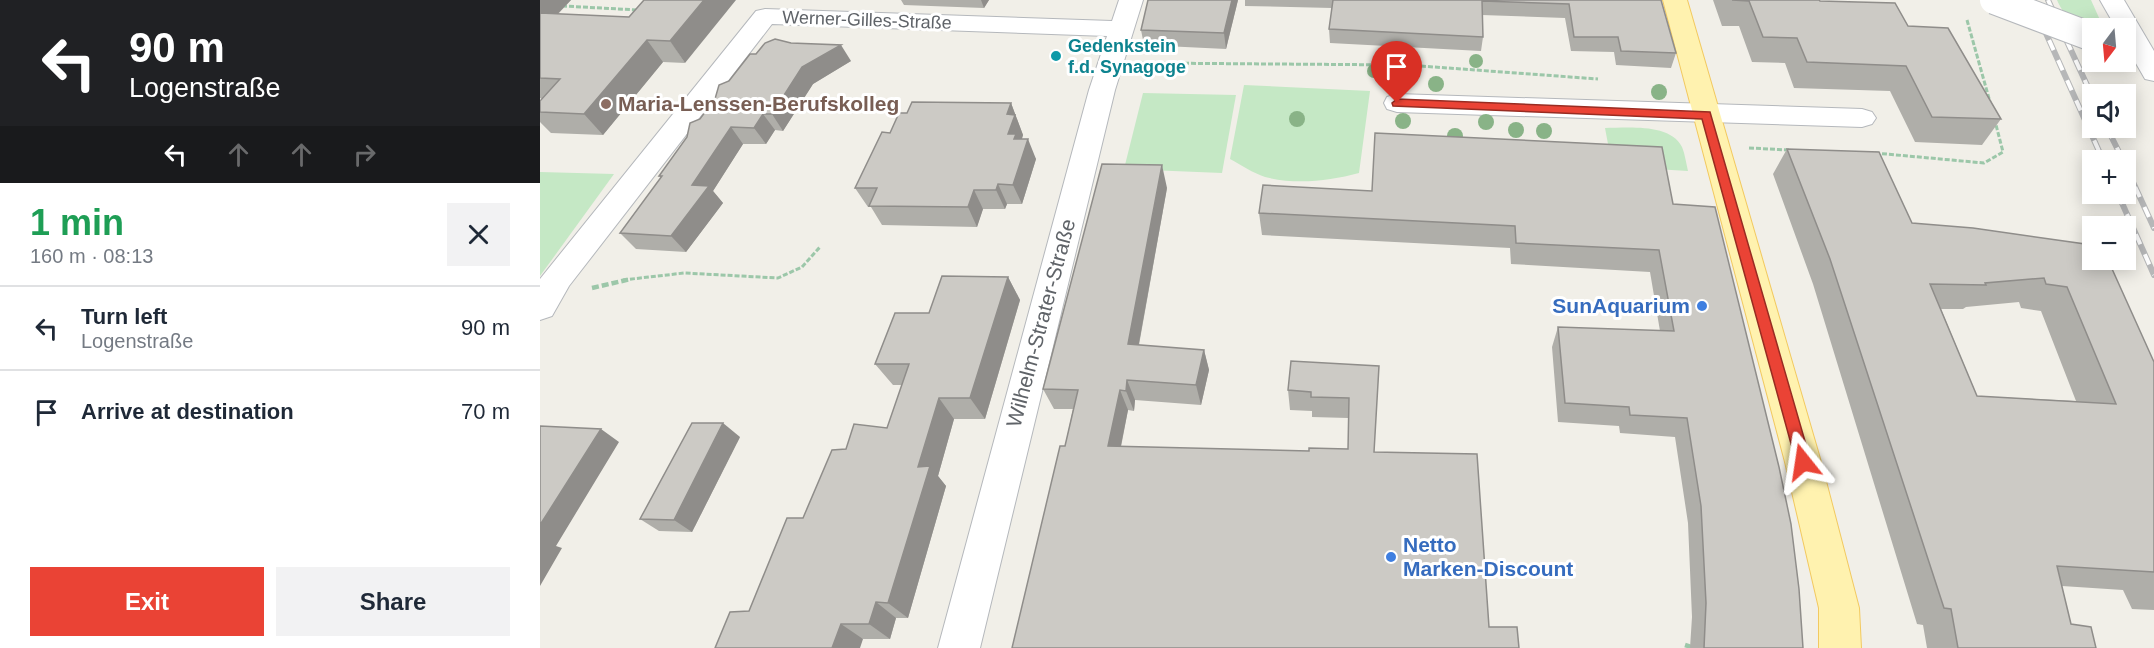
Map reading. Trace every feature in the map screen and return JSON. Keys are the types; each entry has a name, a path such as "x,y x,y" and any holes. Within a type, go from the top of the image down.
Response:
{"main road":[{"path":"1675,0 1803,462 1839,608 1840,648"}],"street":[{"path":"1994,0 2082,34"},
{"path":"2112,0 2139,43 2154,73"},
{"name":"Werner-Gilles-Straße","path":"541,305 558,277 765,16 1127,15"},
{"name":"Wilhelm-Strater-Straße","path":"959,648 1011,438 1127,15"},
{"path":"1397,103 1706,115 1862,118"}],"path":[{"path":"552,6 647,10"},
{"path":"1966,15 1992,109"},
{"path":"1112,63 1407,65 1607,80"},
{"path":"1397,103 1407,65"},
{"path":"1865,152 1984,163 2003,152 1995,120"},
{"path":"1769,149 1790,150"},
{"path":"541,305 639,276 682,272 785,277 804,268 820,247"},
{"path":"1684,645 1691,647"}],"green space":[{"path":"2057,0 2091,0 2099,18 2082,18 2082,20 2074,19 2061,8"},
{"path":"1244,85 1370,91 1359,173 1324,180 1289,181 1265,177 1230,159"},
{"path":"1143,93 1236,95 1222,173 1124,169"},
{"path":"1605,128 1647,128 1668,134 1682,147 1688,171 1655,169 1611,160"},
{"path":"540,172 614,174 540,276"}],"building":[{"path":"644,0 704,0 670,41 647,40 584,114 540,112 540,101 560,79 540,78 540,13 629,17"},
{"path":"1148,0 1232,0 1224,33 1141,30"},
{"path":"1333,0 1661,0 1676,53 1621,51 1618,37 1574,37 1569,4 1482,1 1483,37 1329,29"},
{"path":"1732,0 1895,3 1908,26 1948,28 2001,119 1932,117 1906,66 1807,62 1797,38 1763,37 1749,1"},
{"path":"775,39 791,43 841,45 802,67 772,114 763,114 754,128 731,127 692,185 709,186 671,236 620,233 662,176 659,176 687,137 690,123 700,119 715,99 719,85 729,81 750,54 756,54 765,43"},
{"path":"912,102 1011,103 1007,114 1015,115 1008,134 1016,134 1014,139 1028,139 1013,185 998,184 996,190 974,190 968,207 869,206 877,188 855,188 882,132 890,133 899,113 907,113"},
{"path":"1375,133 1662,147 1673,204 1715,207 1791,524 1803,648 1704,648 1706,603 1701,506 1687,418 1630,415 1629,407 1565,403 1558,327 1674,331 1659,250 1516,243 1515,226 1259,213 1263,185 1372,191"},
{"path":"1787,149 1879,152 1912,223 1973,228 2082,244 2082,270 2113,270 2154,362 2154,572 2057,566 2071,624 2091,627 2096,648 1958,648 1951,609 1944,608 1830,259","holes":["2044,278 2046,284 2067,287 2116,404 1977,396 1930,284 1986,285 1985,283"]},
{"path":"1102,164 1162,165 1128,344 1204,350 1196,385 1127,380 1126,391 1120,390 1108,446 1309,451 1309,448 1348,449 1349,398 1311,397 1311,392 1288,390 1291,361 1379,366 1374,452 1477,454 1489,627 1517,627 1519,648 1012,648 1060,446 1065,446 1078,390 1043,389"},
{"path":"942,276 1008,277 970,398 939,398 918,467 930,466 888,603 876,602 869,624 841,624 832,648 715,648 730,612 749,611 787,518 803,518 832,450 846,449 854,424 887,428 909,364 875,364 895,313 929,313"},
{"path":"692,423 723,423 674,520 640,519"},
{"path":"540,426 601,429 540,525"}],"railway":[{"path":"2031,0 2098,150"},
{"path":"2048,0 2086,84"},
{"path":"2112,138 2118,150"},
{"path":"2136,189 2154,228"},
{"path":"2122,204 2154,275"}],"place":[{"name":"Gedenkstein f.d. Synagoge","path":"1056,56"},
{"name":"Maria-Lenssen-Berufskolleg","path":"606,104"},
{"name":"SunAquarium","path":"1702,306"},
{"name":"Netto Marken-Discount","path":"1391,557"}],"route":[{"path":"1397,103 1706,115 1803,462"}]}
